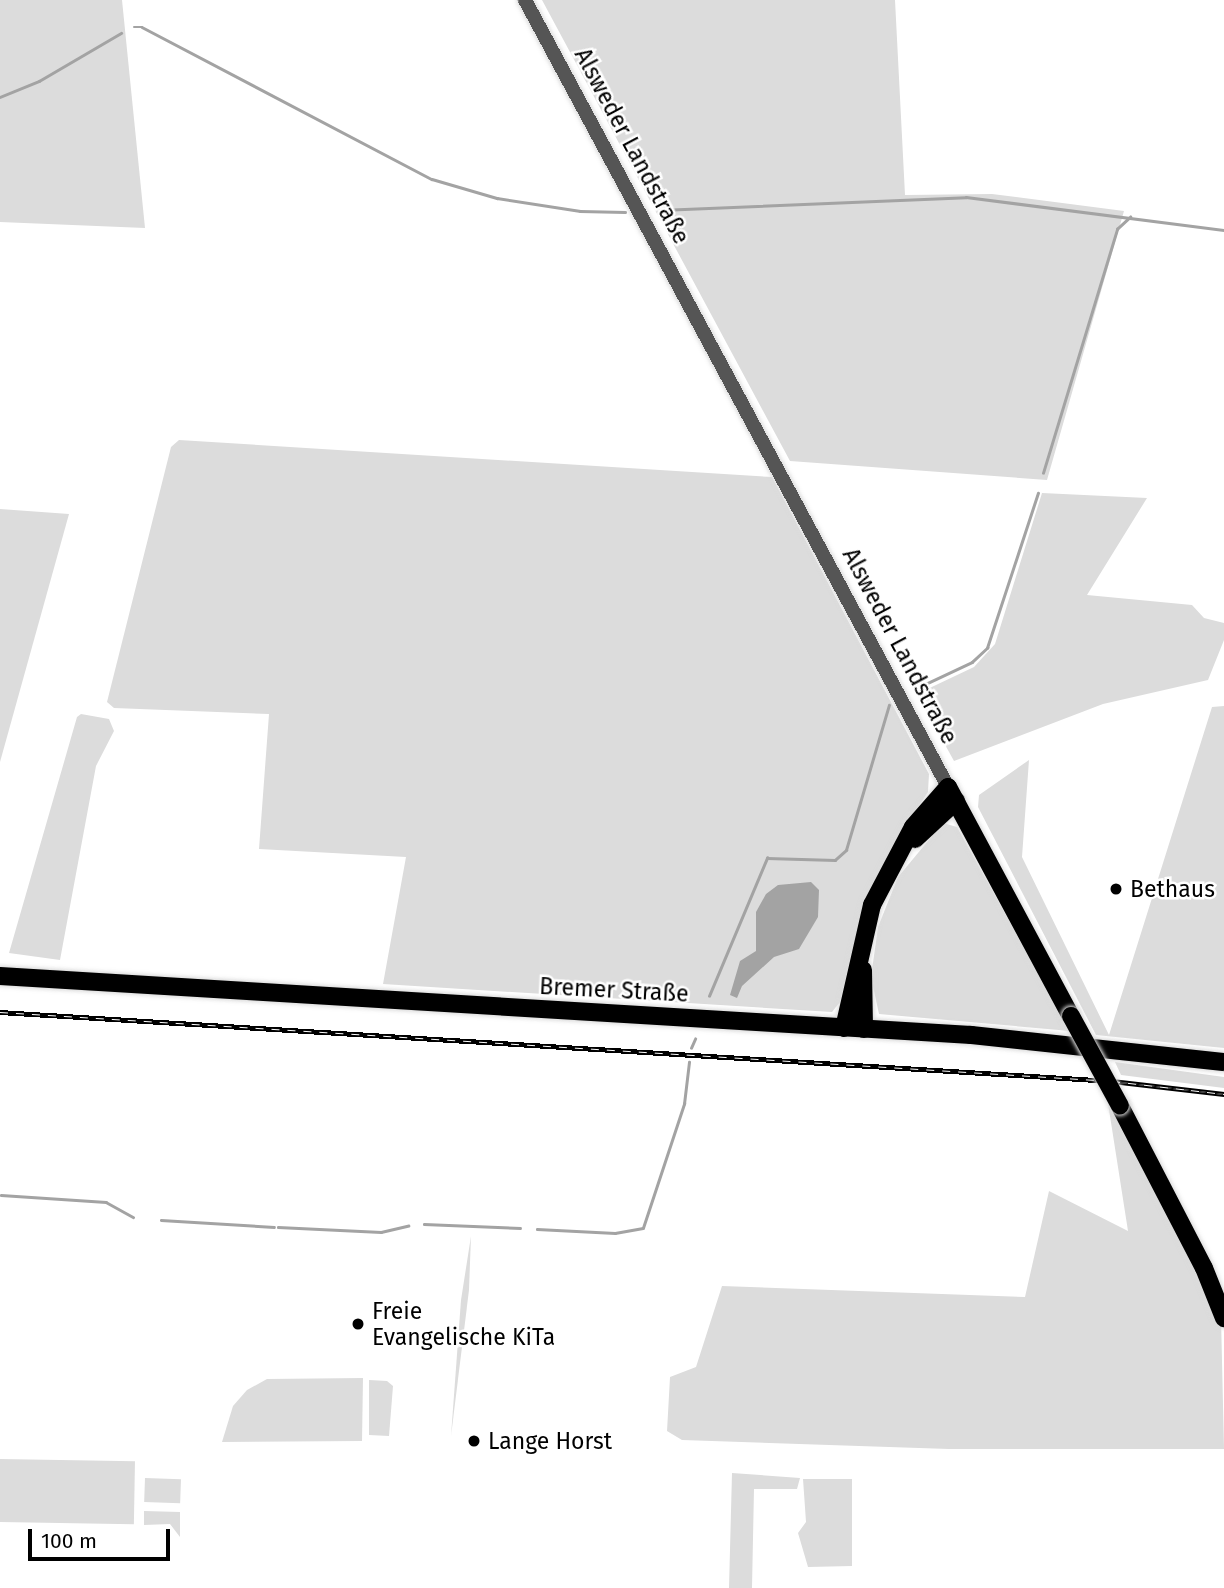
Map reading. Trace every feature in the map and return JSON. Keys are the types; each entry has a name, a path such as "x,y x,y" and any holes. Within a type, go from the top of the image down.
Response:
{"main road":[{"name":"Alsweder Landstraße","path":"952,794 1120,1106 1198,1257 1224,1318"},
{"path":"844,1028 872,905 913,827 952,794"},
{"path":"863,1029 865,946 877,906 907,848 952,794"},
{"name":"Bremer Straße","path":"0,976 863,1029 1066,1044 1224,1062"}],"street":[{"name":"Alsweder Landstraße","path":"525,0 952,794"}],"shaded area":[{"path":"0,0 122,0 145,228 0,222"},
{"path":"542,0 895,0 905,195 992,194 1124,211 1047,480 790,461"},
{"path":"179,440 772,477 929,774 928,792 908,822 854,943 840,1002 832,1012 383,984 406,857 259,849 269,714 114,708 107,702 171,447"},
{"path":"1042,493 1147,498 1087,595 1192,605 1204,618 1224,623 1224,640 1208,680 1103,704 954,761 917,694 974,667 995,644"},
{"path":"0,509 69,514 0,762"},
{"path":"1224,706 1224,1048 1096,1035 978,807 979,795 1029,760 1022,857 1109,1035 1212,707"},
{"path":"81,714 109,719 114,731 96,766 60,960 9,953 77,717"},
{"path":"943,823 957,827 1070,1031 879,1014 871,977 878,927 898,877"},
{"path":"811,882 819,890 818,917 799,949 774,957 742,986 737,998 730,995 740,961 756,951 756,912 766,894 778,885"},
{"path":"1115,1062 1224,1077 1224,1088 1121,1075"},
{"path":"1107,1097 1221,1317 1224,1449 949,1449 682,1440 667,1431 670,1377 696,1367 722,1286 1025,1297 1049,1191 1128,1231"},
{"path":"471,1236 469,1290 451,1436 461,1300"},
{"path":"363,1378 362,1441 222,1442 233,1406 247,1390 267,1379"},
{"path":"369,1380 387,1381 393,1386 389,1436 369,1435"},
{"path":"0,1459 135,1461 134,1524 0,1522"},
{"path":"732,1473 800,1478 797,1489 754,1489 752,1588 729,1588"},
{"path":"145,1478 181,1479 180,1503 144,1502"},
{"path":"803,1479 852,1479 852,1566 808,1567 798,1533 806,1522"},
{"path":"144,1511 180,1512 180,1537 170,1524 144,1525"}],"waterway":[{"path":"134,27 142,27 432,179 497,198 580,211 625,212"},
{"path":"0,97 39,81 121,33"},
{"path":"660,210 966,197 1224,230"},
{"path":"1043,473 1117,229 1130,217"},
{"path":"915,689 972,662 987,648 1038,493"},
{"path":"709,996 767,858 835,860 846,850 889,705"},
{"path":"691,1048 695,1039"},
{"path":"537,1229 615,1233 643,1228 684,1104 689,1062"},
{"path":"1,1195 106,1202 133,1217"},
{"path":"161,1220 274,1227"},
{"path":"424,1224 520,1228"},
{"path":"278,1227 381,1232 408,1226"}],"railway":[{"path":"0,1012 1112,1081 1224,1094"}],"place":[{"name":"Bethaus","path":"1116,889"},
{"name":"Freie Evangelische KiTa","path":"358,1324"},
{"name":"Lange Horst","path":"474,1441"}]}
